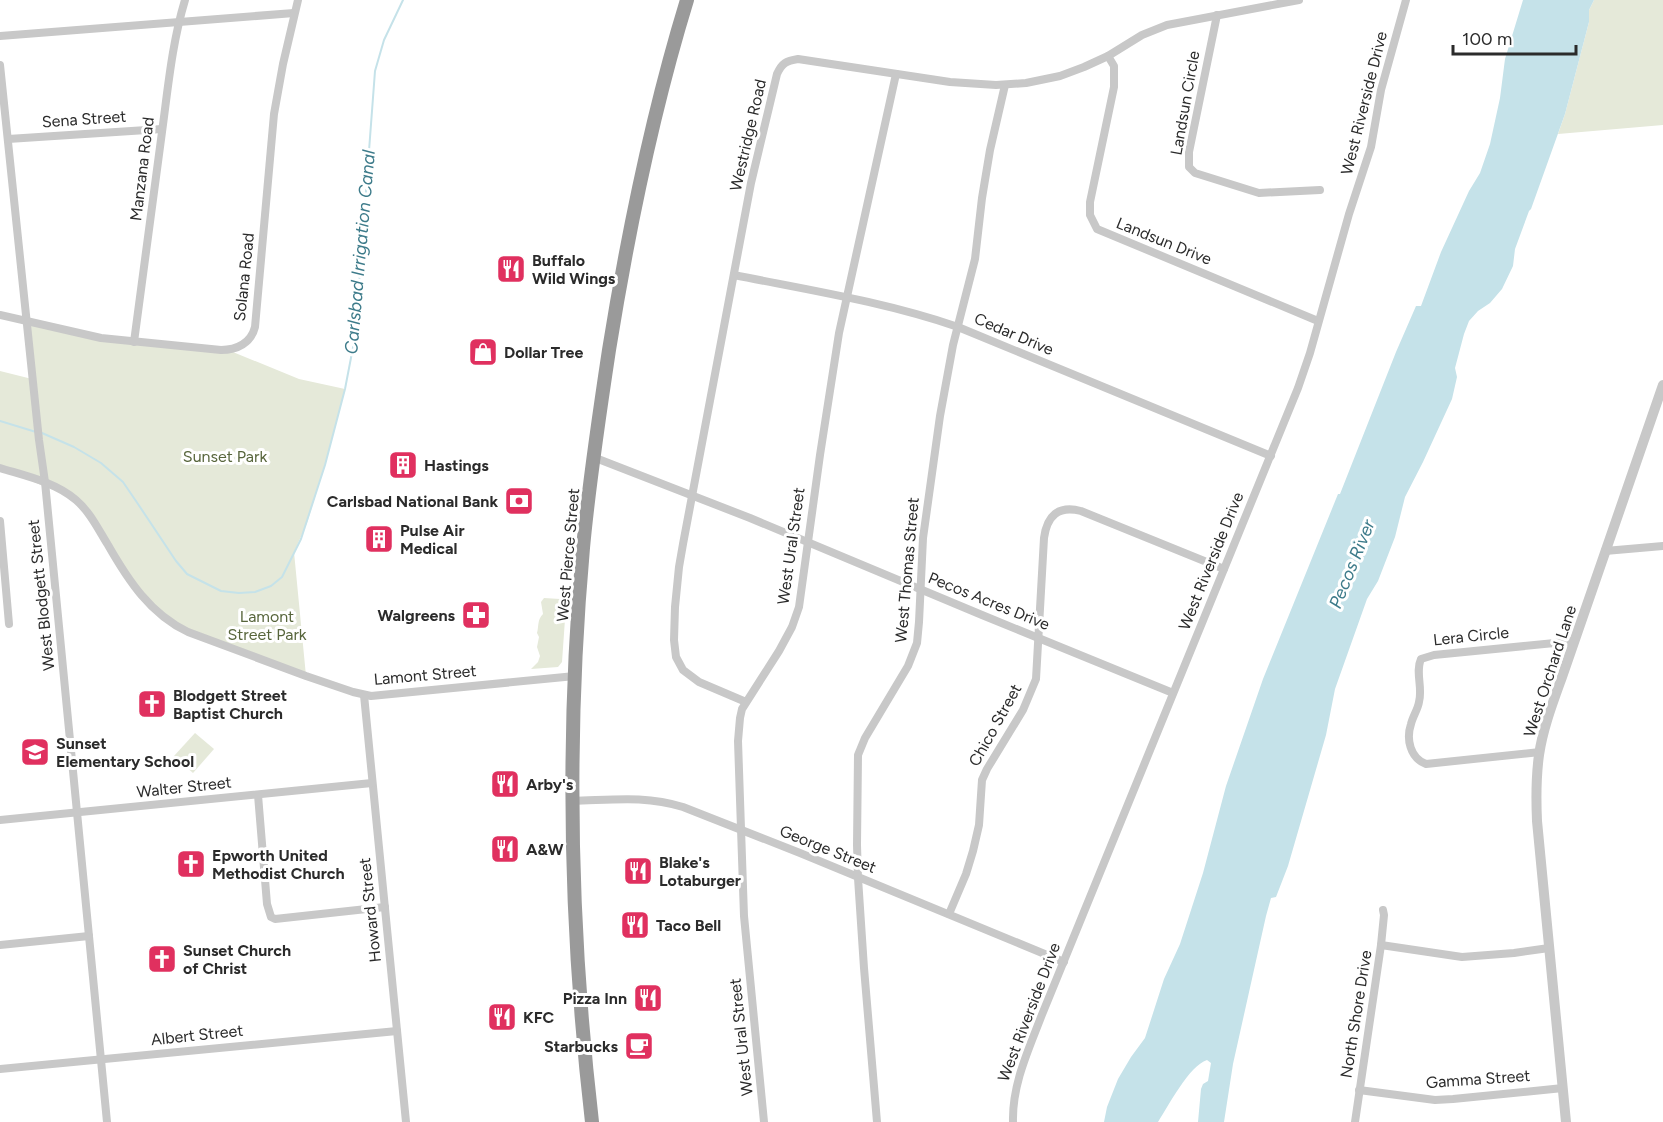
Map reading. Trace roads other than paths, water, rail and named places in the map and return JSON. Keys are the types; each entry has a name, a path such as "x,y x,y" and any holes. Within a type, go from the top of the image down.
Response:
{"highway":[{"name":"West Pierce Street","path":"592,1122 579,989 573,801 575,676 584,546 593,457 627,242 653,128 687,0"}],"street":[{"name":"Manzana Road","path":"134,342 162,129 178,22 185,0"},
{"name":"Solana Road","path":"0,315 88,336 228,350 240,346 252,336 255,327 264,237 274,114 298,0"},
{"name":"Westridge Road","path":"746,702 713,689 695,679 682,668 674,652 675,607 679,567 751,183 777,74 784,63 798,59 950,82 1005,85 1026,83 1060,76 1084,67 1154,29 1299,0"},
{"name":"West Riverside Drive","path":"1013,1122 1017,1082 1041,1017 1298,388 1371,147 1381,90 1406,0"},
{"path":"0,36 294,13"},
{"name":"Landsun Circle","path":"1217,15 1189,152 1189,167 1195,173 1259,193 1320,190"},
{"name":"Landsun Drive","path":"1108,56 1114,66 1114,87 1090,202 1090,215 1097,229 1318,321"},
{"name":"West Blodgett Street","path":"0,65 45,482 107,1122"},
{"name":"West Ural Street","path":"764,1122 744,916 738,741 740,718 746,702 779,651 795,618 839,333 896,74"},
{"name":"West Thomas Street","path":"877,1122 858,878 858,755 865,738 898,684 914,652 918,634 926,508 947,374 975,258 987,169 1005,85"},
{"name":"Sena Street","path":"8,139 162,129"},
{"name":"Cedar Drive","path":"734,275 902,309 958,327 1271,456"},
{"name":"West Orchard Lane","path":"1566,1122 1537,821 1537,775 1540,752 1549,716 1663,385"},
{"name":"Pecos Acres Drive","path":"593,457 692,495 1173,693"},
{"name":"Lamont Street","path":"0,468 45,482 67,493 83,507 141,595 174,625 292,671 371,696 575,676"},
{"name":"Chico Street","path":"949,914 973,851 979,825 982,780 1023,710 1037,672 1045,529 1051,518 1062,510 1081,511 1224,569"},
{"path":"0,521 9,624"},
{"path":"1605,551 1663,546"},
{"name":"Lera Circle","path":"1540,752 1426,764 1420,762 1412,754 1410,747 1410,727 1419,702 1418,665 1421,659 1434,655 1575,641"},
{"name":"Howard Street","path":"364,695 406,1122"},
{"name":"Walter Street","path":"0,820 372,783"},
{"path":"258,795 270,918 385,907"},
{"name":"George Street","path":"573,801 641,799 664,801 683,807 1064,962"},
{"name":"North Shore Drive","path":"1354,1122 1381,945 1383,910"},
{"path":"0,945 89,936"},
{"path":"1381,945 1462,957 1549,948"},
{"name":"Albert Street","path":"0,1069 397,1031"},
{"name":"Gamma Street","path":"1359,1090 1435,1100 1453,1100 1563,1088"}],"water":[{"name":"Pecos River","path":"1523,0 1594,0 1589,10 1589,22 1565,114 1515,249 1513,266 1502,289 1469,321 1455,368 1457,377 1452,399 1405,497 1395,537 1378,581 1367,599 1335,689 1326,735 1288,866 1276,897 1271,898 1266,916 1233,1064 1224,1122 1198,1122 1201,1089 1208,1081 1211,1063 1207,1060 1186,1078 1158,1122 1104,1122 1118,1079 1145,1038 1164,979 1180,944 1203,873 1226,786 1263,679 1396,352 1416,306 1421,306 1441,252 1469,191 1480,173 1490,144 1500,98 1505,59"}],"waterway":[{"name":"Carlsbad Irrigation Canal","path":"42,433 74,447 101,463 123,482 187,574 221,591 239,593 255,592 271,586 282,577 301,539 325,465 345,389 355,337 375,71 384,40 403,0"},
{"name":"Carlsbad Irrigation Canal","path":"0,421 36,432"}],"place":[{"name":"Buffalo Wild Wings","path":"511,269"},
{"name":"Dollar Tree","path":"483,352"},
{"name":"Hastings","path":"403,465"},
{"name":"Carlsbad National Bank","path":"519,501"},
{"name":"Pulse Air Medical","path":"379,539"},
{"name":"Walgreens","path":"476,615"},
{"name":"Blodgett Street Baptist Church","path":"152,704"},
{"name":"Sunset Elementary School","path":"35,752"},
{"name":"Arby's","path":"505,784"},
{"name":"A&W","path":"505,849"},
{"name":"Epworth United Methodist Church","path":"191,864"},
{"name":"Blake's Lotaburger","path":"638,871"},
{"name":"Taco Bell","path":"635,925"},
{"name":"Sunset Church of Christ","path":"162,959"},
{"name":"Pizza Inn","path":"648,998"},
{"name":"KFC","path":"502,1017"},
{"name":"Starbucks","path":"639,1046"}],"park label":[{"name":"Sunset Park","path":"225,456"},
{"name":"Lamont Street Park","path":"267,625"}]}
